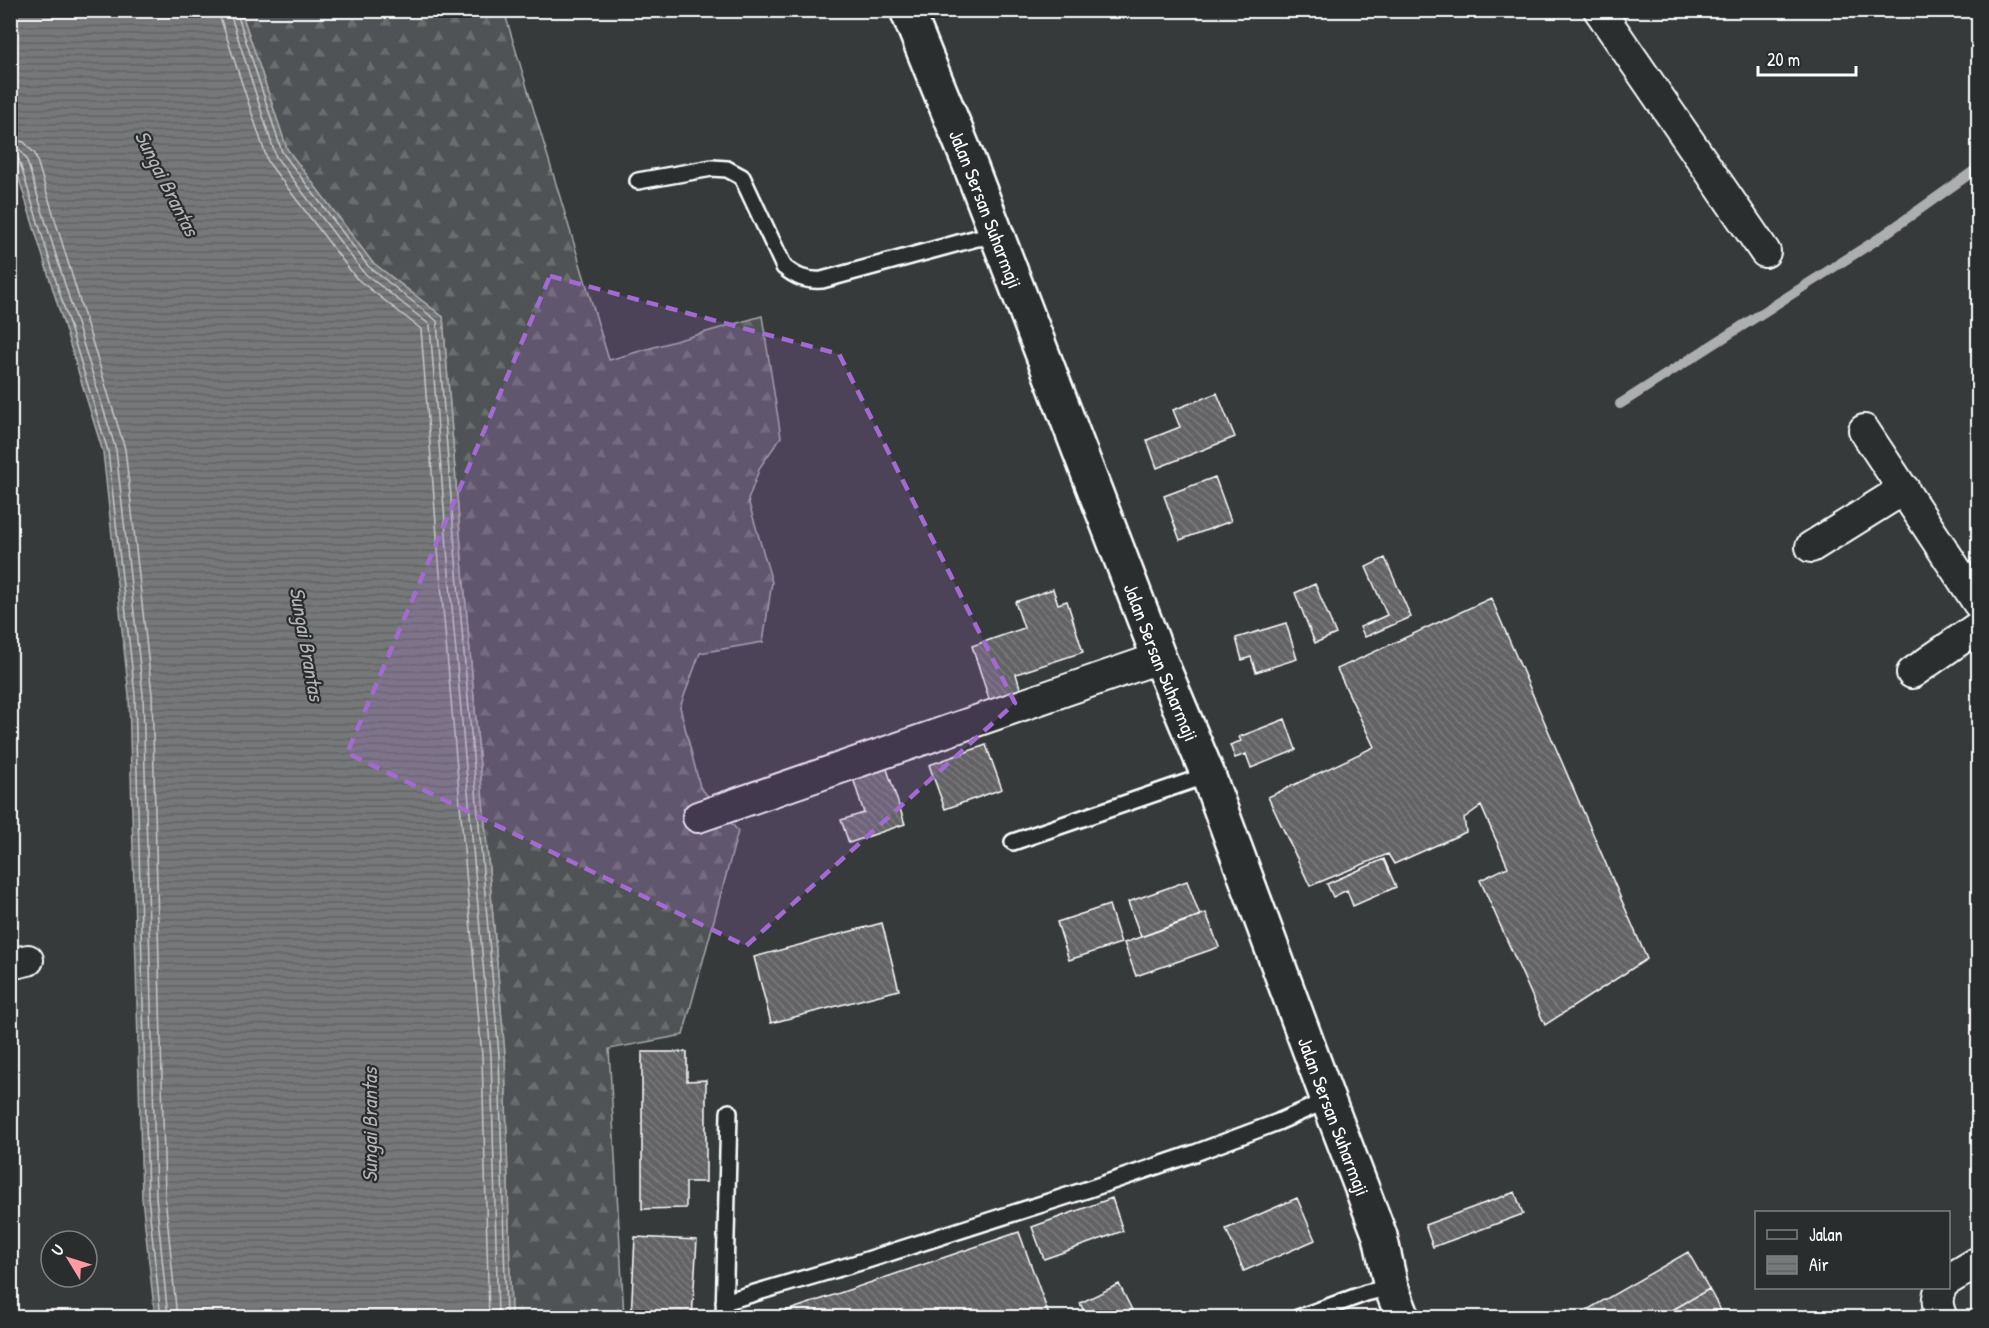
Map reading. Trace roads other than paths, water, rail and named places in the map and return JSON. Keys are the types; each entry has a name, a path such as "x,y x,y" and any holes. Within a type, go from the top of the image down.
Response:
{"highway":[{"name":"Jalan Sersan Suharmaji","path":"907,10 970,165 1159,658 1208,775 1380,1236 1391,1287 1403,1317"}],"street":[{"path":"1599,10 1765,252"},
{"path":"1864,430 1978,603"},
{"path":"1811,547 1904,489"},
{"path":"1912,672 1978,627"},
{"path":"698,817 1159,658"},
{"path":"1950,1279 1978,1262"},
{"path":"1940,1289 1937,1307 1942,1317"}],"lane":[{"path":"638,181 712,168 727,169 742,177 784,267 794,275 809,281 822,280 977,238 996,237"},
{"path":"1013,842 1208,775"},
{"path":"729,1112 724,1310 1196,1153 1328,1100"},
{"path":"1298,1317 1366,1293 1391,1287"}],"water":[{"name":"Sungai Brantas","path":"10,11 241,11 287,149 372,262 443,317 505,1055 511,1317 155,1317 142,1198 129,695 103,452 11,153"}],"waterway":[{"path":"1620,404 1878,239 1978,168"}]}
